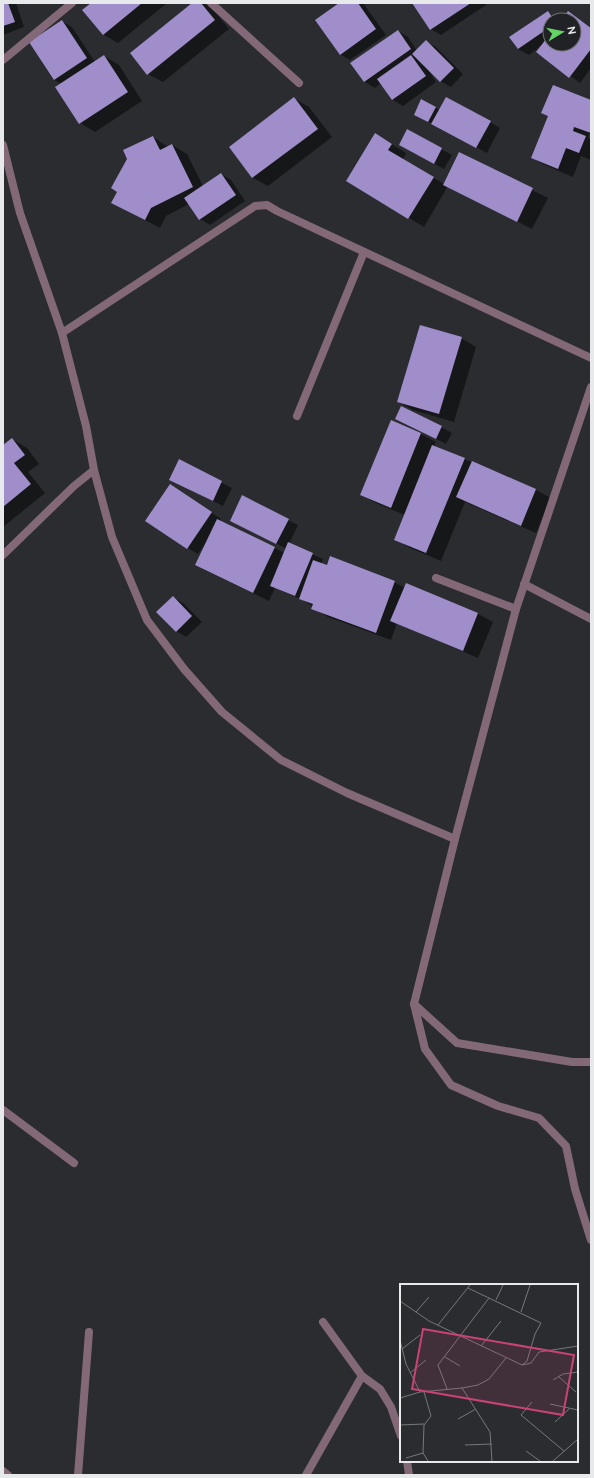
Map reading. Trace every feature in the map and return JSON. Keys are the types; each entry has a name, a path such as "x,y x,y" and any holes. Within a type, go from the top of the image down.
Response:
{"street":[{"path":"3,60 72,3"},
{"path":"210,3 299,83"},
{"path":"3,145 20,213 62,333 86,426 94,470 112,537 147,620 184,669 222,712 280,760 347,793 455,839"},
{"path":"62,333 255,206 267,205 591,358"},
{"path":"297,416 364,252"},
{"path":"591,387 516,610 455,839 414,1004 425,1049 451,1085 498,1106 539,1118 566,1146 575,1189 591,1240"},
{"path":"3,555 74,486 94,470"},
{"path":"436,578 516,610"},
{"path":"524,584 591,619"},
{"path":"414,1004 457,1042 572,1062 591,1062"},
{"path":"3,1110 74,1164"},
{"path":"323,1322 362,1376 380,1389 391,1407 400,1433"},
{"path":"78,1475 89,1332"},
{"path":"306,1475 362,1376"},
{"path":"407,1462 409,1475"},
{"path":"3,1471 8,1475"}],"building":[{"path":"3,3 8,3 15,22 3,26"},
{"path":"91,3 142,3 103,35 82,10"},
{"path":"192,3 201,3 215,20 147,75 130,53"},
{"path":"339,3 358,3 376,29 340,55 315,20"},
{"path":"412,3 471,3 430,30"},
{"path":"542,15 542,32 518,49 509,37"},
{"path":"62,20 87,58 54,80 29,42"},
{"path":"582,21 591,28 591,49 569,78 536,52 542,44 542,52 582,52"},
{"path":"398,30 411,49 364,82 350,63"},
{"path":"426,40 454,68 440,82 412,54"},
{"path":"104,55 128,92 79,124 55,87"},
{"path":"411,55 426,76 392,100 377,79"},
{"path":"553,85 591,100 591,133 574,127 573,131 586,136 579,153 566,148 558,169 531,158 548,116 541,113"},
{"path":"294,97 318,129 252,178 229,147"},
{"path":"446,97 491,121 476,148 431,124"},
{"path":"421,99 436,107 428,122 414,115"},
{"path":"407,129 442,148 434,164 399,145"},
{"path":"375,133 392,144 388,150 434,177 408,219 346,181"},
{"path":"153,136 160,150 172,144 193,187 151,208 145,220 111,203 117,192 111,188 127,159 123,150"},
{"path":"459,152 533,188 517,222 443,185"},
{"path":"221,173 236,195 199,220 184,198"},
{"path":"420,325 462,337 439,414 397,402"},
{"path":"401,406 442,426 436,439 395,419"},
{"path":"391,420 421,433 391,508 360,495"},
{"path":"12,438 25,455 14,463 31,484 3,507 3,445"},
{"path":"432,445 465,458 426,553 394,540"},
{"path":"179,459 222,481 213,501 169,480"},
{"path":"472,461 536,489 521,526 456,497"},
{"path":"170,484 212,512 187,549 145,521"},
{"path":"242,495 289,519 276,544 230,521"},
{"path":"217,519 275,547 253,593 195,565"},
{"path":"288,542 313,553 295,596 270,586"},
{"path":"330,556 395,581 376,633 311,609 313,604 299,599 313,560 327,565"},
{"path":"406,583 478,613 463,651 390,621"},
{"path":"173,596 192,616 176,632 156,612"}]}
